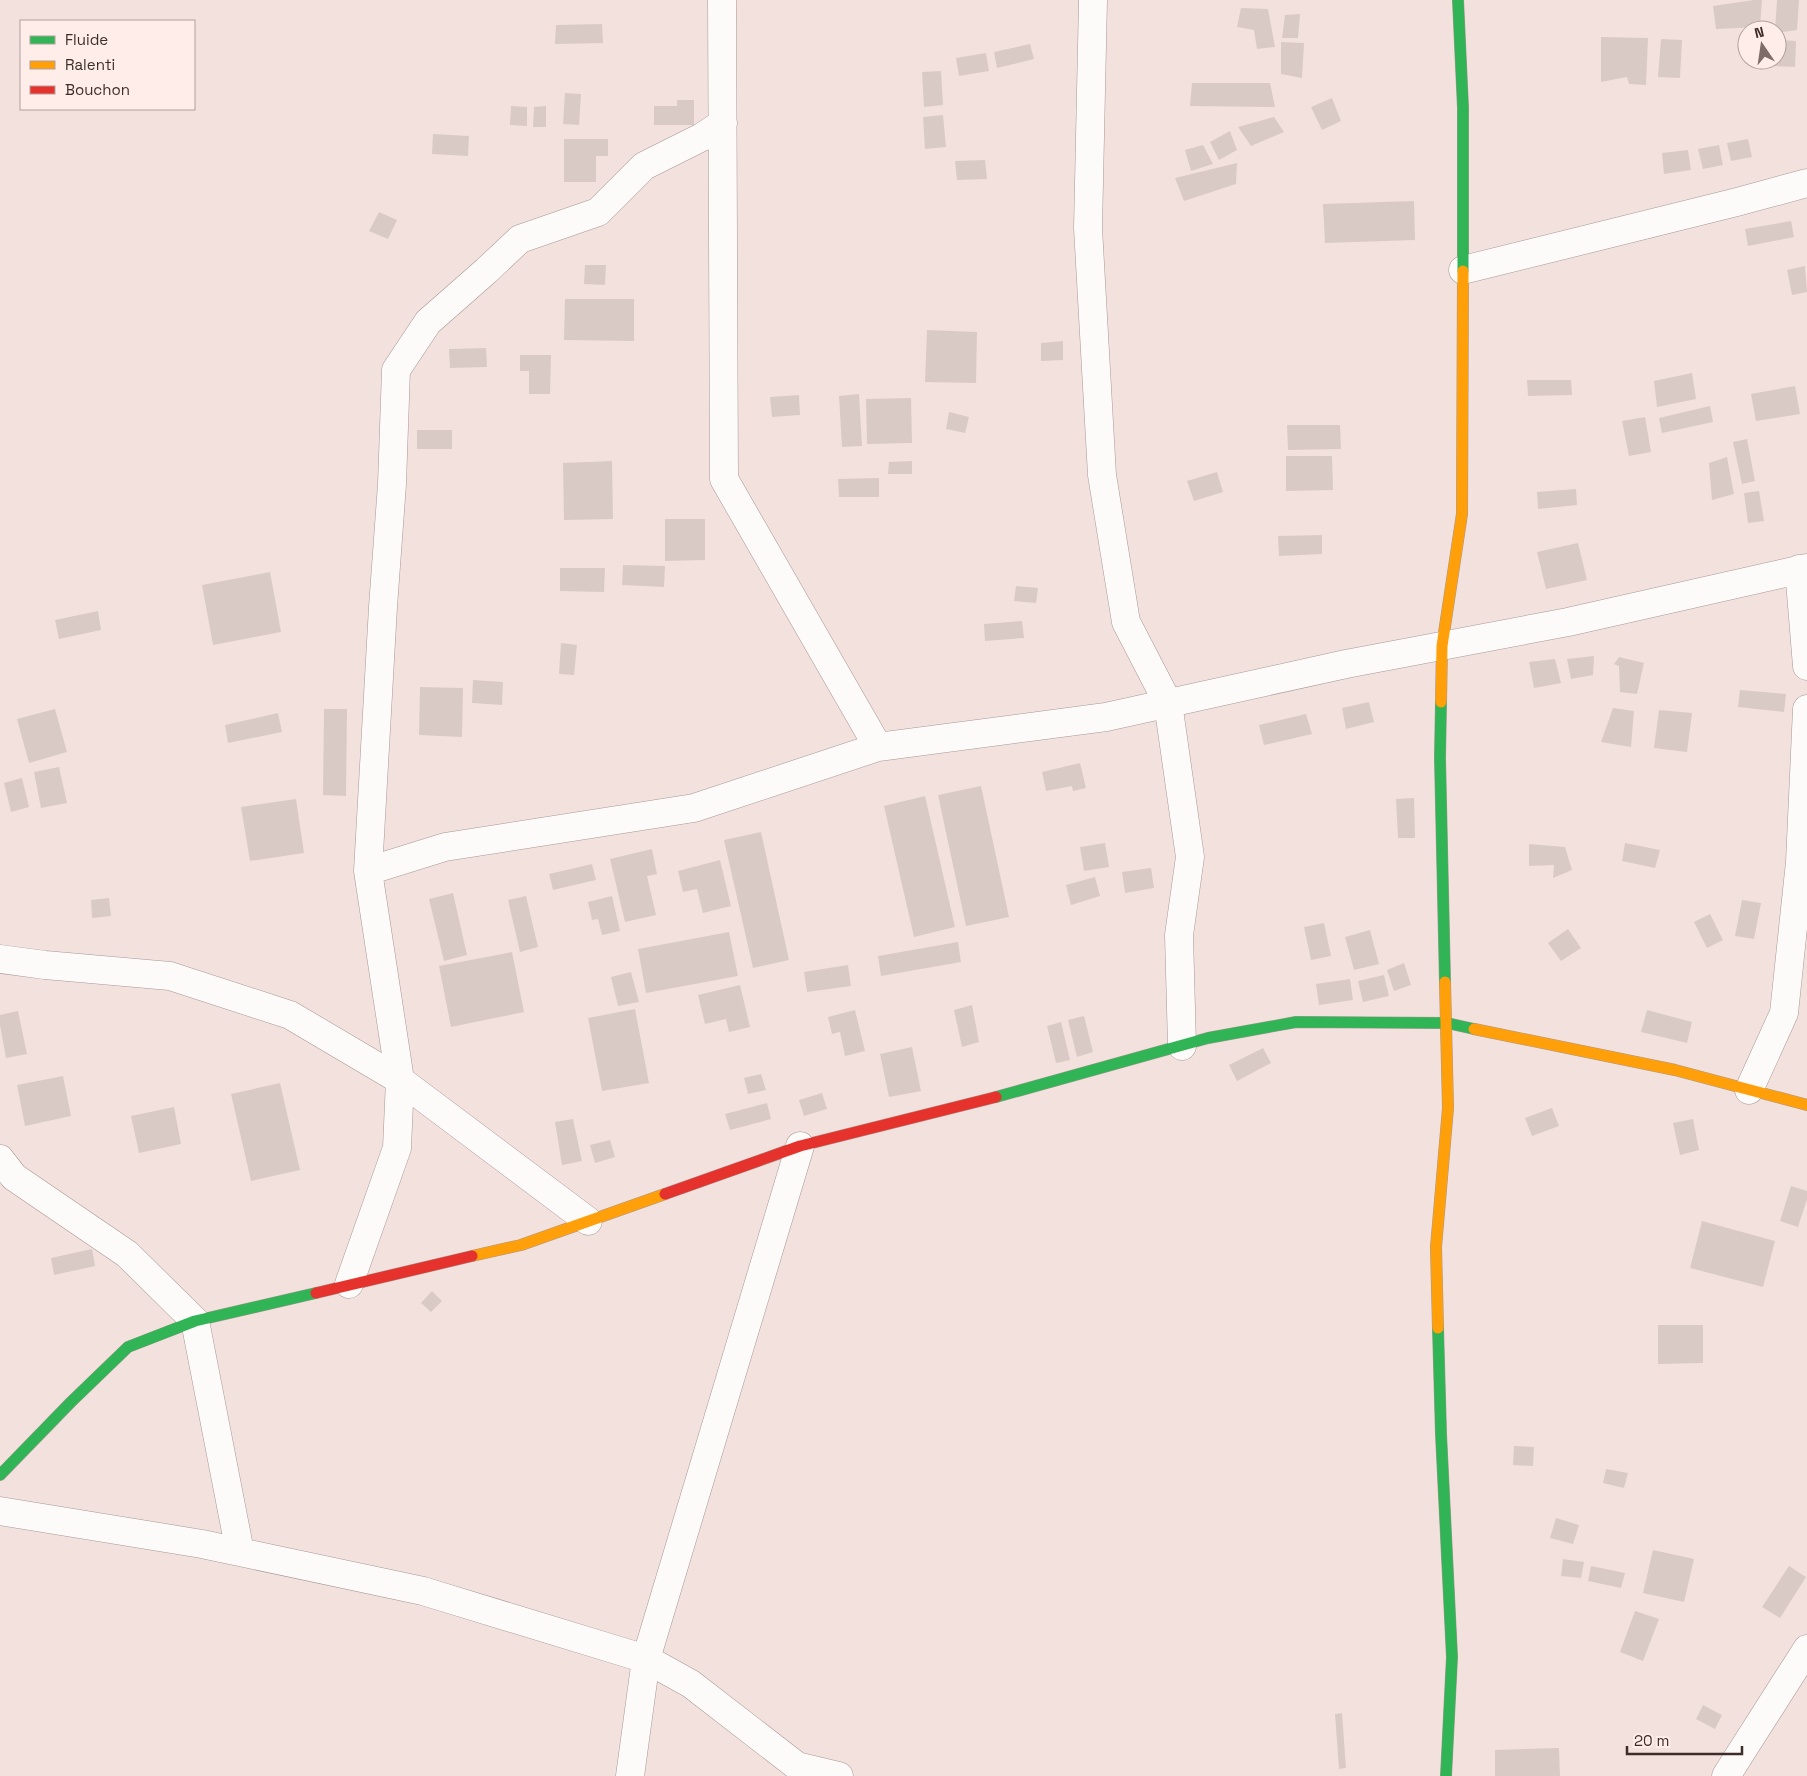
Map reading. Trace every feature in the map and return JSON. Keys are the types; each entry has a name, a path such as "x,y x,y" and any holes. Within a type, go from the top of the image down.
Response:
{"street":[{"path":"722,0 724,479 878,747"},
{"path":"1093,0 1088,228 1102,475 1126,622 1168,703 1190,857 1178,935 1182,1046"},
{"path":"1446,1776 1452,1657 1441,1434 1436,1247 1448,1108 1440,758 1442,646 1462,514 1463,108 1458,0"},
{"path":"349,1284 397,1148 400,1080 368,871 392,484 396,370 428,322 520,239 598,212 644,166 702,137 723,123"},
{"path":"1463,270 1807,183"},
{"path":"368,871 444,847 694,808 878,747 1106,716 1346,664 1568,622 1803,568 1807,666"},
{"path":"1749,1090 1784,1013 1800,862 1807,726"},
{"path":"0,959 170,976 290,1015 400,1080 588,1221"},
{"path":"0,1475 128,1347 195,1321 521,1245 800,1146 962,1107 1208,1038 1296,1022 1447,1023 1675,1070 1807,1104"},
{"path":"630,1776 646,1659 800,1146"},
{"path":"0,1159 14,1177 127,1254 195,1321 240,1552"},
{"path":"0,1511 202,1544 424,1591 646,1659 691,1684 797,1766 839,1776"},
{"path":"1726,1776 1807,1649"}],"building":[{"path":"1762,0 1761,20 1737,20 1737,28 1716,29 1713,6"},
{"path":"1777,0 1799,0 1797,30 1787,32 1787,20 1776,20"},
{"path":"1241,8 1268,9 1275,47 1257,49 1254,30 1237,27"},
{"path":"1300,14 1298,38 1282,38 1285,15"},
{"path":"602,24 603,43 555,44 556,25"},
{"path":"1601,37 1648,38 1646,85 1629,84 1627,77 1601,82"},
{"path":"1661,39 1682,40 1680,78 1658,77"},
{"path":"1787,41 1796,41 1795,67 1787,67"},
{"path":"1281,42 1304,43 1302,78 1281,74"},
{"path":"1030,44 1034,59 997,68 994,52"},
{"path":"986,53 989,71 959,76 956,58"},
{"path":"941,71 943,105 924,107 922,72"},
{"path":"1192,83 1270,83 1275,107 1190,106"},
{"path":"565,93 581,94 579,125 563,124"},
{"path":"1332,98 1341,121 1322,130 1311,107"},
{"path":"677,100 694,100 694,125 654,125 654,106 677,106"},
{"path":"511,106 527,107 527,126 510,125"},
{"path":"546,106 546,127 533,127 534,107"},
{"path":"943,115 946,147 925,149 923,117"},
{"path":"1274,117 1284,132 1251,146 1238,127"},
{"path":"1230,131 1237,150 1219,160 1210,142"},
{"path":"433,134 469,136 468,156 432,154"},
{"path":"564,139 608,139 608,156 596,156 596,182 564,182"},
{"path":"1748,139 1752,157 1731,161 1727,143"},
{"path":"1203,145 1213,164 1191,171 1185,150"},
{"path":"1719,145 1723,165 1703,169 1698,149"},
{"path":"1688,150 1691,170 1664,174 1662,153"},
{"path":"985,160 987,179 957,180 955,161"},
{"path":"1237,163 1236,184 1184,201 1175,178"},
{"path":"1414,201 1415,240 1325,243 1323,204"},
{"path":"379,212 397,220 388,239 369,231"},
{"path":"1791,221 1794,237 1748,246 1745,229"},
{"path":"585,265 606,265 605,285 584,284"},
{"path":"1805,266 1807,292 1792,295 1787,270"},
{"path":"565,299 634,299 634,341 564,340"},
{"path":"927,330 977,332 976,383 925,382"},
{"path":"1063,341 1063,360 1041,361 1041,343"},
{"path":"486,348 487,367 450,368 449,349"},
{"path":"520,355 551,355 550,394 529,394 529,371 520,371"},
{"path":"1692,373 1696,399 1657,407 1654,381"},
{"path":"1527,380 1571,380 1572,395 1528,396"},
{"path":"1795,386 1800,414 1756,421 1751,394"},
{"path":"859,394 862,446 842,447 839,396"},
{"path":"799,395 800,415 772,417 770,397"},
{"path":"911,398 912,443 867,444 866,399"},
{"path":"1710,406 1713,422 1662,433 1659,418"},
{"path":"949,412 969,417 965,433 946,429"},
{"path":"1645,417 1651,452 1629,456 1622,421"},
{"path":"1287,425 1340,425 1341,449 1288,450"},
{"path":"417,430 452,430 452,449 417,449"},
{"path":"1747,439 1755,481 1742,484 1733,442"},
{"path":"1286,456 1332,456 1333,490 1286,491"},
{"path":"1727,457 1734,494 1712,500 1709,463"},
{"path":"612,461 613,519 564,520 563,463"},
{"path":"912,461 912,474 888,474 889,462"},
{"path":"1217,472 1223,492 1194,501 1187,481"},
{"path":"879,478 879,497 839,497 838,479"},
{"path":"1576,489 1577,505 1538,509 1537,492"},
{"path":"1759,491 1764,521 1748,523 1744,493"},
{"path":"665,519 705,519 705,560 665,561"},
{"path":"1322,535 1322,554 1279,556 1278,536"},
{"path":"1578,543 1587,580 1546,589 1537,552"},
{"path":"623,565 665,566 664,587 622,585"},
{"path":"560,568 605,568 604,592 560,591"},
{"path":"270,572 281,632 213,645 202,585"},
{"path":"1016,586 1038,588 1036,603 1014,601"},
{"path":"98,611 101,630 59,639 55,620"},
{"path":"1022,621 1024,638 985,641 984,624"},
{"path":"561,643 577,645 574,675 559,674"},
{"path":"1594,656 1593,675 1571,679 1567,659"},
{"path":"1619,657 1644,663 1637,694 1620,692 1619,666 1614,664"},
{"path":"1555,659 1561,683 1534,688 1529,662"},
{"path":"473,680 503,682 502,705 472,703"},
{"path":"420,687 463,688 462,737 419,735"},
{"path":"1740,690 1786,694 1784,712 1738,707"},
{"path":"1369,702 1374,722 1346,729 1342,708"},
{"path":"1613,708 1634,711 1631,747 1601,742"},
{"path":"55,709 67,752 29,763 17,719"},
{"path":"324,709 347,709 346,796 323,795"},
{"path":"1659,710 1692,713 1687,752 1654,748"},
{"path":"278,713 282,732 228,743 225,725"},
{"path":"1306,714 1312,734 1264,745 1259,725"},
{"path":"1080,763 1086,788 1073,791 1072,786 1046,791 1042,772"},
{"path":"59,767 67,803 41,808 34,772"},
{"path":"22,778 29,807 11,812 4,783"},
{"path":"981,786 1009,917 966,926 938,795"},
{"path":"925,796 955,927 914,937 884,806"},
{"path":"1414,798 1415,838 1398,838 1396,799"},
{"path":"296,799 304,853 250,861 241,807"},
{"path":"761,832 789,960 753,968 724,840"},
{"path":"1105,843 1109,867 1084,871 1080,847"},
{"path":"1625,843 1660,850 1655,868 1622,861"},
{"path":"1529,844 1565,847 1572,870 1553,878 1554,865 1529,866"},
{"path":"652,849 657,874 647,876 656,915 625,922 610,859"},
{"path":"720,860 731,906 703,913 697,889 683,892 678,871"},
{"path":"592,864 596,880 553,890 549,874"},
{"path":"1151,868 1154,888 1125,893 1122,872"},
{"path":"1095,877 1100,896 1071,905 1066,885"},
{"path":"453,893 467,955 444,961 429,899"},
{"path":"526,896 538,947 520,952 508,900"},
{"path":"612,896 620,931 602,935 598,919 592,920 588,902"},
{"path":"109,898 111,916 92,918 91,900"},
{"path":"1742,900 1761,903 1754,939 1735,936"},
{"path":"1710,914 1723,940 1707,948 1694,922"},
{"path":"1324,923 1331,956 1311,960 1304,927"},
{"path":"1568,929 1581,948 1561,961 1548,943"},
{"path":"1370,930 1379,964 1354,970 1345,937"},
{"path":"729,932 738,976 646,993 638,949"},
{"path":"958,942 961,962 881,976 878,956"},
{"path":"512,952 524,1012 451,1027 439,966"},
{"path":"1404,963 1411,985 1394,991 1387,970"},
{"path":"848,965 851,986 807,992 804,972"},
{"path":"631,972 639,1002 618,1006 611,977"},
{"path":"1384,975 1389,996 1363,1002 1358,981"},
{"path":"1350,979 1353,1000 1319,1005 1316,984"},
{"path":"740,985 750,1027 729,1032 726,1019 705,1024 698,995"},
{"path":"972,1005 979,1042 962,1047 954,1010"},
{"path":"635,1009 649,1083 602,1091 588,1018"},
{"path":"855,1010 865,1051 845,1056 840,1032 832,1034 828,1017"},
{"path":"1647,1010 1692,1022 1687,1043 1641,1032"},
{"path":"18,1011 27,1054 6,1058 0,1015"},
{"path":"1084,1016 1093,1052 1077,1057 1068,1020"},
{"path":"1061,1022 1070,1060 1056,1063 1047,1026"},
{"path":"912,1047 921,1091 889,1097 880,1054"},
{"path":"1263,1048 1271,1063 1237,1081 1229,1065"},
{"path":"761,1074 766,1090 748,1094 744,1078"},
{"path":"63,1076 71,1116 25,1126 17,1085"},
{"path":"280,1083 300,1170 251,1181 231,1094"},
{"path":"822,1093 827,1109 804,1116 799,1100"},
{"path":"767,1103 771,1119 730,1130 725,1114"},
{"path":"174,1107 181,1144 139,1153 131,1116"},
{"path":"1552,1108 1559,1126 1532,1136 1525,1118"},
{"path":"573,1119 582,1161 562,1165 555,1122"},
{"path":"1693,1119 1699,1150 1680,1155 1673,1123"},
{"path":"610,1140 615,1157 595,1163 590,1145"},
{"path":"1791,1186 1807,1191 1807,1199 1798,1227 1780,1221"},
{"path":"1702,1221 1775,1241 1763,1287 1690,1268"},
{"path":"92,1249 95,1266 54,1275 51,1258"},
{"path":"432,1291 442,1301 431,1312 421,1303"},
{"path":"1658,1325 1703,1325 1703,1363 1658,1364"},
{"path":"1514,1446 1534,1447 1533,1466 1513,1465"},
{"path":"1606,1469 1628,1473 1624,1488 1603,1483"},
{"path":"1556,1518 1579,1525 1573,1544 1550,1538"},
{"path":"1653,1550 1694,1559 1684,1602 1643,1593"},
{"path":"1563,1559 1584,1562 1581,1578 1561,1576"},
{"path":"1591,1566 1625,1573 1621,1588 1588,1581"},
{"path":"1789,1566 1806,1577 1780,1618 1762,1607"},
{"path":"1635,1611 1659,1619 1643,1661 1620,1652"},
{"path":"1703,1705 1722,1715 1715,1729 1696,1719"},
{"path":"1342,1713 1346,1768 1339,1769 1335,1714"},
{"path":"1559,1748 1560,1776 1495,1776 1495,1750"}],"traffic: fast":[{"path":"1458,0 1463,108 1463,271"},
{"path":"1441,702 1440,758 1445,982"},
{"path":"996,1097 1208,1038 1296,1022 1447,1023 1474,1029"},
{"path":"0,1475 128,1347 195,1321 316,1293"},
{"path":"1438,1328 1441,1434 1452,1657 1446,1776"}],"traffic: slow":[{"path":"1441,702 1442,646 1462,514 1463,271"},
{"path":"1438,1328 1436,1247 1448,1108 1445,982"},
{"path":"1474,1029 1675,1070 1807,1105"},
{"path":"472,1256 521,1245 665,1194"}],"traffic: jam":[{"path":"665,1194 800,1146 996,1097"},
{"path":"316,1293 472,1256"}]}
